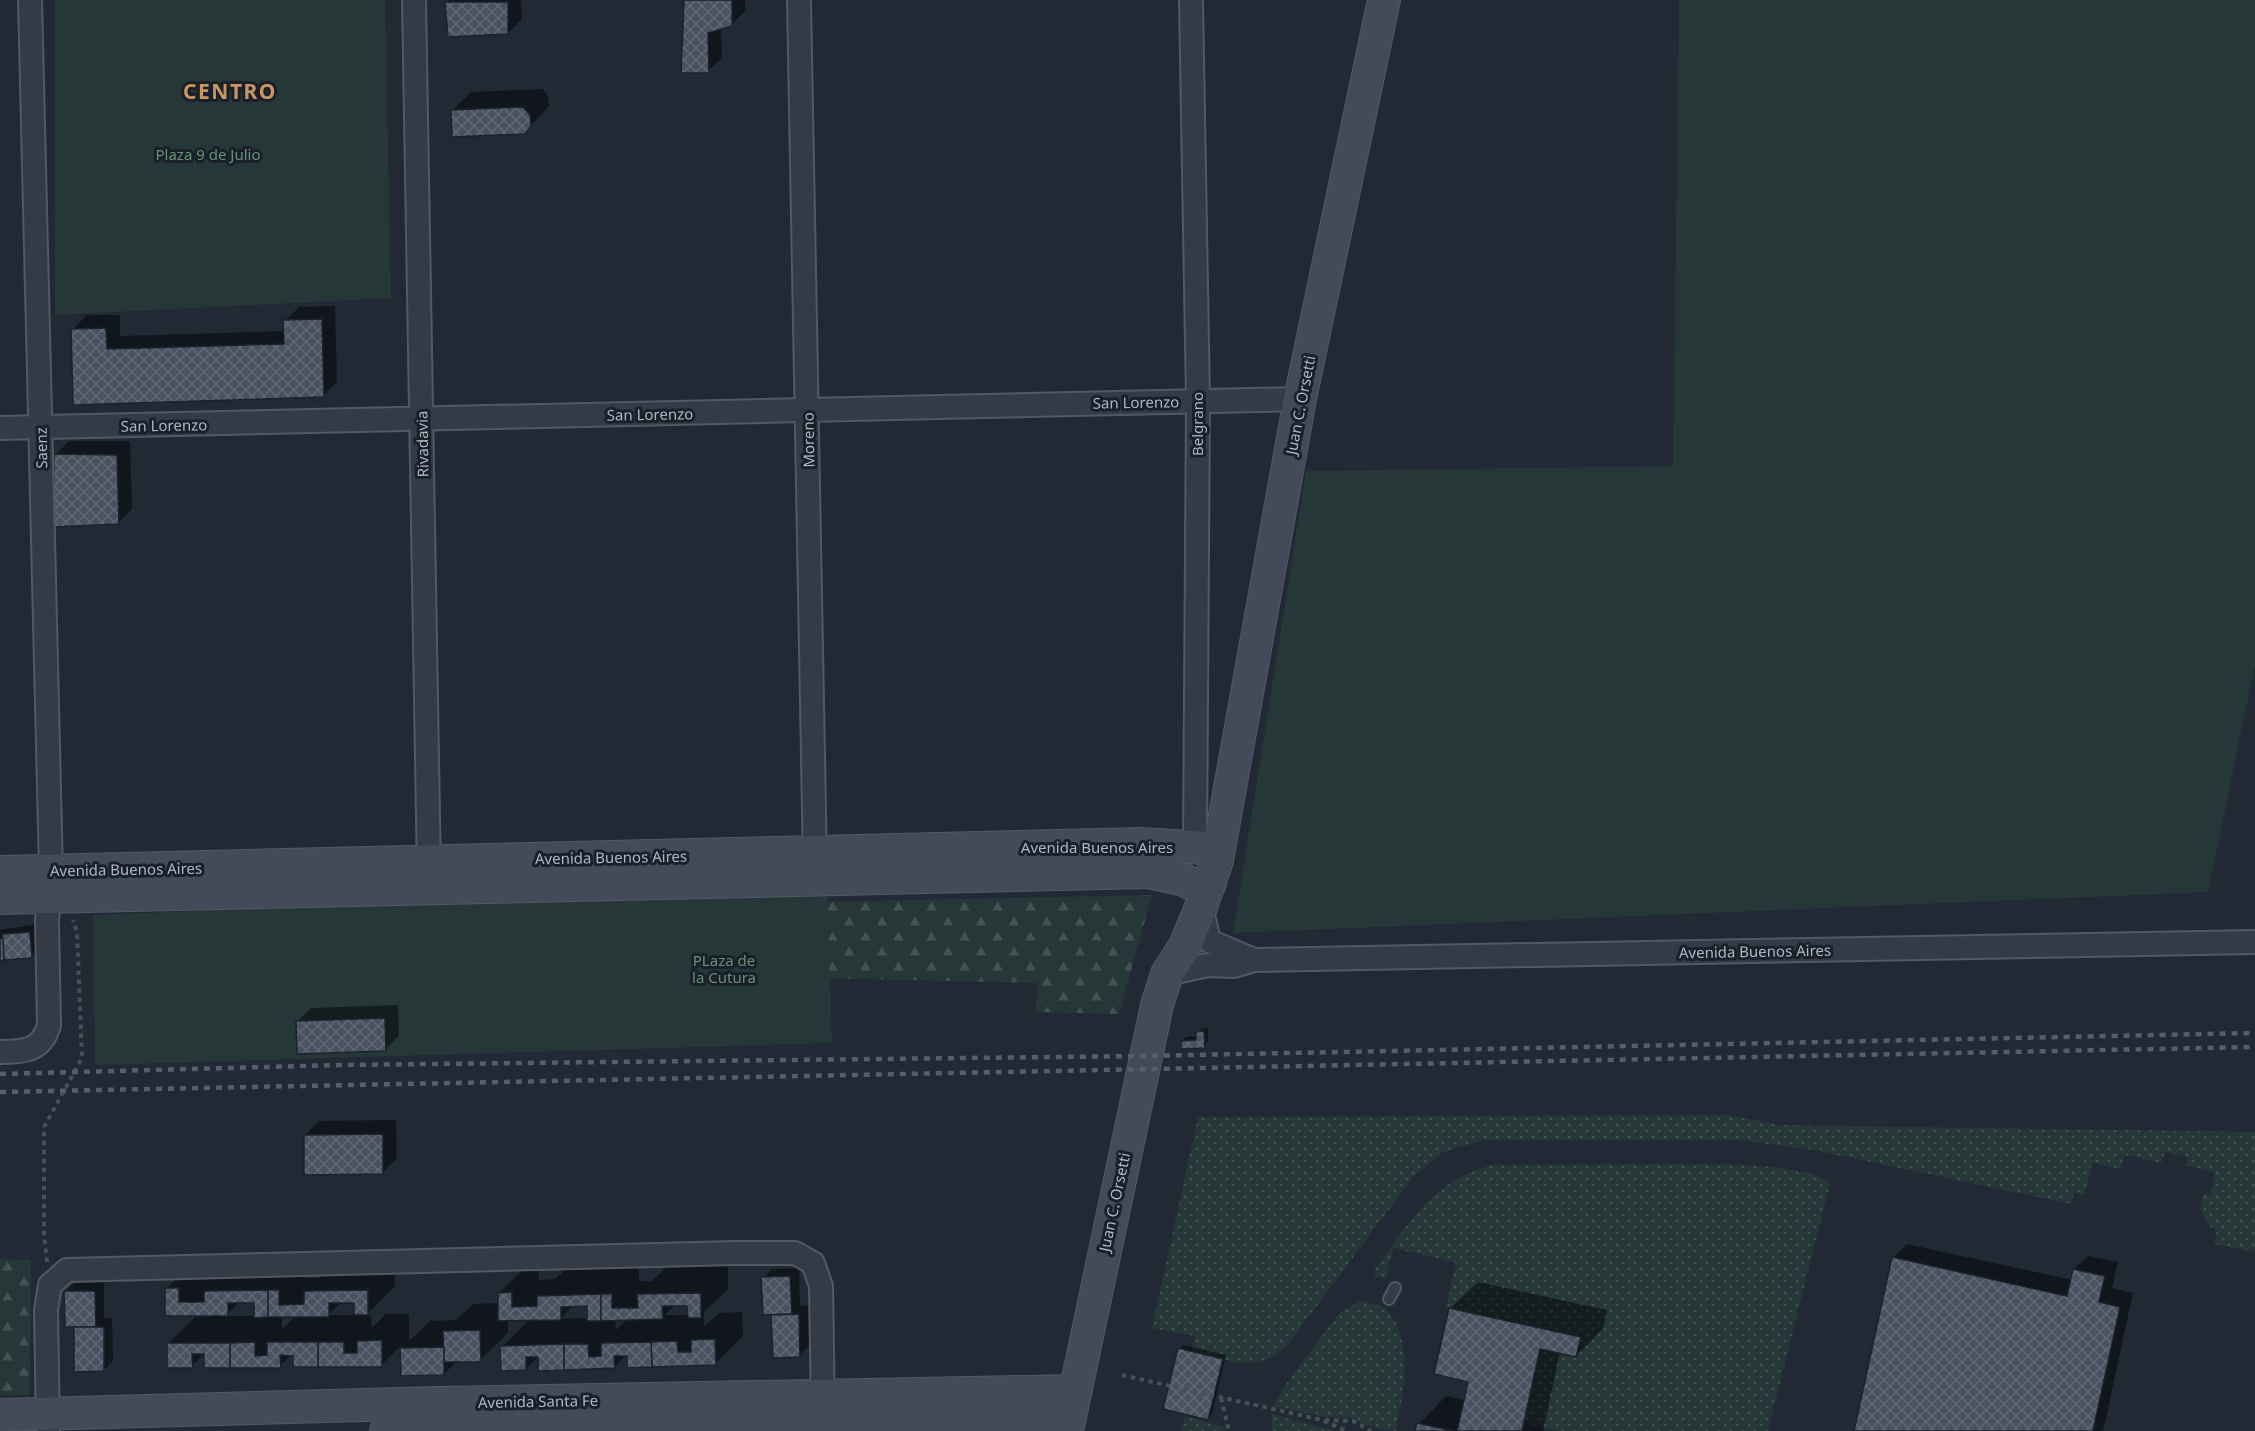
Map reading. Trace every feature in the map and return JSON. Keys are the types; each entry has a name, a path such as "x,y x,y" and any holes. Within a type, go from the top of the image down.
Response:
{"main road":[{"name":"Juan C. Orsetti","path":"1071,1413 1142,1069 1167,975 1185,946 1211,832 1225,812 1300,399 1384,0"},
{"name":"Avenida Buenos Aires","path":"0,898 55,888 429,875 815,866 1141,844 1202,876"},
{"name":"Avenida Buenos Aires","path":"0,872 55,888"},
{"name":"Avenida Santa Fe","path":"0,1415 48,1422 439,1421 1071,1413"},
{"name":"Avenida Santa Fe","path":"386,1431 439,1421"}],"street":[{"name":"Saenz","path":"0,1052 30,1049 38,1046 46,1036 49,1025 47,921 55,888 30,0"},
{"name":"Rivadavia","path":"414,0 429,875"},
{"name":"Moreno","path":"799,0 815,866"},
{"name":"Belgrano","path":"1191,0 1198,401 1202,876"},
{"name":"San Lorenzo","path":"0,428 1300,399"},
{"name":"Avenida Buenos Aires","path":"1202,876 1209,941 1254,960"},
{"name":"Avenida Buenos Aires","path":"1167,975 1208,965 1234,966 1254,960 2255,942"},
{"path":"48,1422 46,1310 50,1285 67,1270 795,1253 813,1263 821,1286 823,1416"}],"lane":[{"path":"1389,1299 1395,1288"}],"path":[{"path":"50,1285 44,1234 44,1127 82,1058 77,933 55,888"},
{"path":"1122,1375 1322,1420 1353,1421 1371,1431"},
{"path":"1221,1398 1229,1431"},
{"path":"1322,1420 1347,1431"}],"green space":[{"name":"Plaza 9 de Julio","path":"55,0 385,0 391,298 55,315"},
{"path":"1679,0 2255,0 2255,665 2208,892 1233,933 1306,471 1673,466"},
{"name":"PLaza de la Cutura","path":"827,887 832,1043 95,1065 93,915"},
{"path":"1152,895 1119,1014 1036,1012 1037,983 735,976 443,910"},
{"path":"1729,1115 1778,1125 2255,1132 2255,1252 2214,1244 2217,1230 2210,1227 2200,1209 2204,1193 2211,1194 2215,1172 2186,1166 2188,1157 2165,1152 2161,1163 2125,1155 2120,1169 2092,1162 2085,1195 2074,1193 2071,1204 1814,1150 1737,1140 1484,1140 1443,1152 1414,1176 1289,1343 1266,1360 1255,1363 1232,1362 1192,1351 1195,1336 1152,1328 1198,1117"},
{"path":"1683,1164 1782,1168 1818,1177 1830,1184 1768,1431 1560,1431 1524,1423 1541,1351 1577,1358 1582,1336 1446,1307 1456,1263 1394,1248 1385,1279 1375,1276 1375,1269 1424,1205 1454,1181 1472,1172 1492,1165"},
{"path":"0,1259 31,1260 30,1395 0,1395"},
{"path":"1360,1301 1384,1307 1394,1320 1400,1334 1405,1366 1396,1431 1374,1428 1351,1418 1323,1417 1274,1406 1283,1388 1339,1313"},
{"path":"1272,1414 1334,1431 1272,1431"},
{"path":"1185,1416 1224,1427 1225,1431 1181,1431"}],"building":[{"path":"684,0 732,0 732,26 708,33 709,73 681,73"},
{"path":"445,2 508,2 508,34 448,37"},
{"path":"523,107 530,115 531,126 525,134 452,137 451,110"},
{"path":"322,319 324,397 73,405 71,329 106,328 107,349 284,344 283,320"},
{"path":"54,454 117,455 119,524 53,527"},
{"path":"30,932 32,958 4,960 2,934"},
{"path":"0,938 3,938 4,960 0,961"},
{"path":"385,1018 386,1051 297,1054 296,1021"},
{"path":"1204,1031 1205,1048 1181,1049 1181,1041 1196,1040 1196,1032"},
{"path":"383,1134 383,1174 304,1175 304,1135"},
{"path":"1892,1257 2067,1296 2073,1269 2105,1276 2099,1302 2120,1307 2093,1431 1854,1431"},
{"path":"790,1276 792,1314 763,1315 761,1277"},
{"path":"165,1288 179,1288 179,1302 204,1302 204,1291 268,1290 268,1317 254,1318 254,1303 228,1303 228,1316 165,1316"},
{"path":"268,1290 279,1290 279,1305 304,1304 304,1291 368,1290 368,1315 354,1315 354,1303 329,1303 329,1317 268,1317"},
{"path":"64,1291 95,1291 96,1327 65,1327"},
{"path":"512,1292 512,1307 537,1306 537,1296 601,1294 601,1321 587,1321 587,1306 561,1307 561,1320 498,1321 498,1293"},
{"path":"701,1293 701,1318 688,1318 687,1306 662,1306 663,1319 601,1321 601,1294 612,1294 612,1308 638,1308 637,1294"},
{"path":"1449,1308 1581,1337 1576,1357 1540,1349 1522,1431 1457,1431 1468,1382 1434,1374"},
{"path":"799,1314 800,1357 773,1358 771,1315"},
{"path":"74,1327 104,1327 104,1371 74,1372"},
{"path":"480,1330 481,1362 444,1362 443,1331"},
{"path":"715,1339 716,1365 652,1367 651,1342 677,1341 678,1352 691,1352 691,1340"},
{"path":"382,1340 382,1367 318,1367 318,1342 344,1342 344,1353 357,1353 357,1341"},
{"path":"255,1342 255,1356 267,1355 267,1342 318,1342 318,1367 293,1367 293,1356 280,1355 281,1368 230,1368 230,1343"},
{"path":"651,1342 652,1367 627,1368 627,1356 614,1356 615,1368 564,1370 564,1344 588,1344 589,1357 601,1356 601,1343"},
{"path":"167,1343 230,1343 230,1368 204,1368 204,1354 192,1354 193,1368 167,1368"},
{"path":"564,1344 564,1370 538,1371 538,1357 526,1357 526,1370 501,1371 500,1346"},
{"path":"444,1347 444,1375 401,1376 400,1348"},
{"path":"1178,1348 1223,1359 1208,1420 1163,1409"},
{"path":"1417,1423 1454,1431 1415,1431"}],"railway":[{"path":"0,1074 341,1065 1145,1056 2255,1033"},
{"path":"0,1092 2255,1047"}],"district":[{"name":"CENTRO","path":"230,91"}]}
